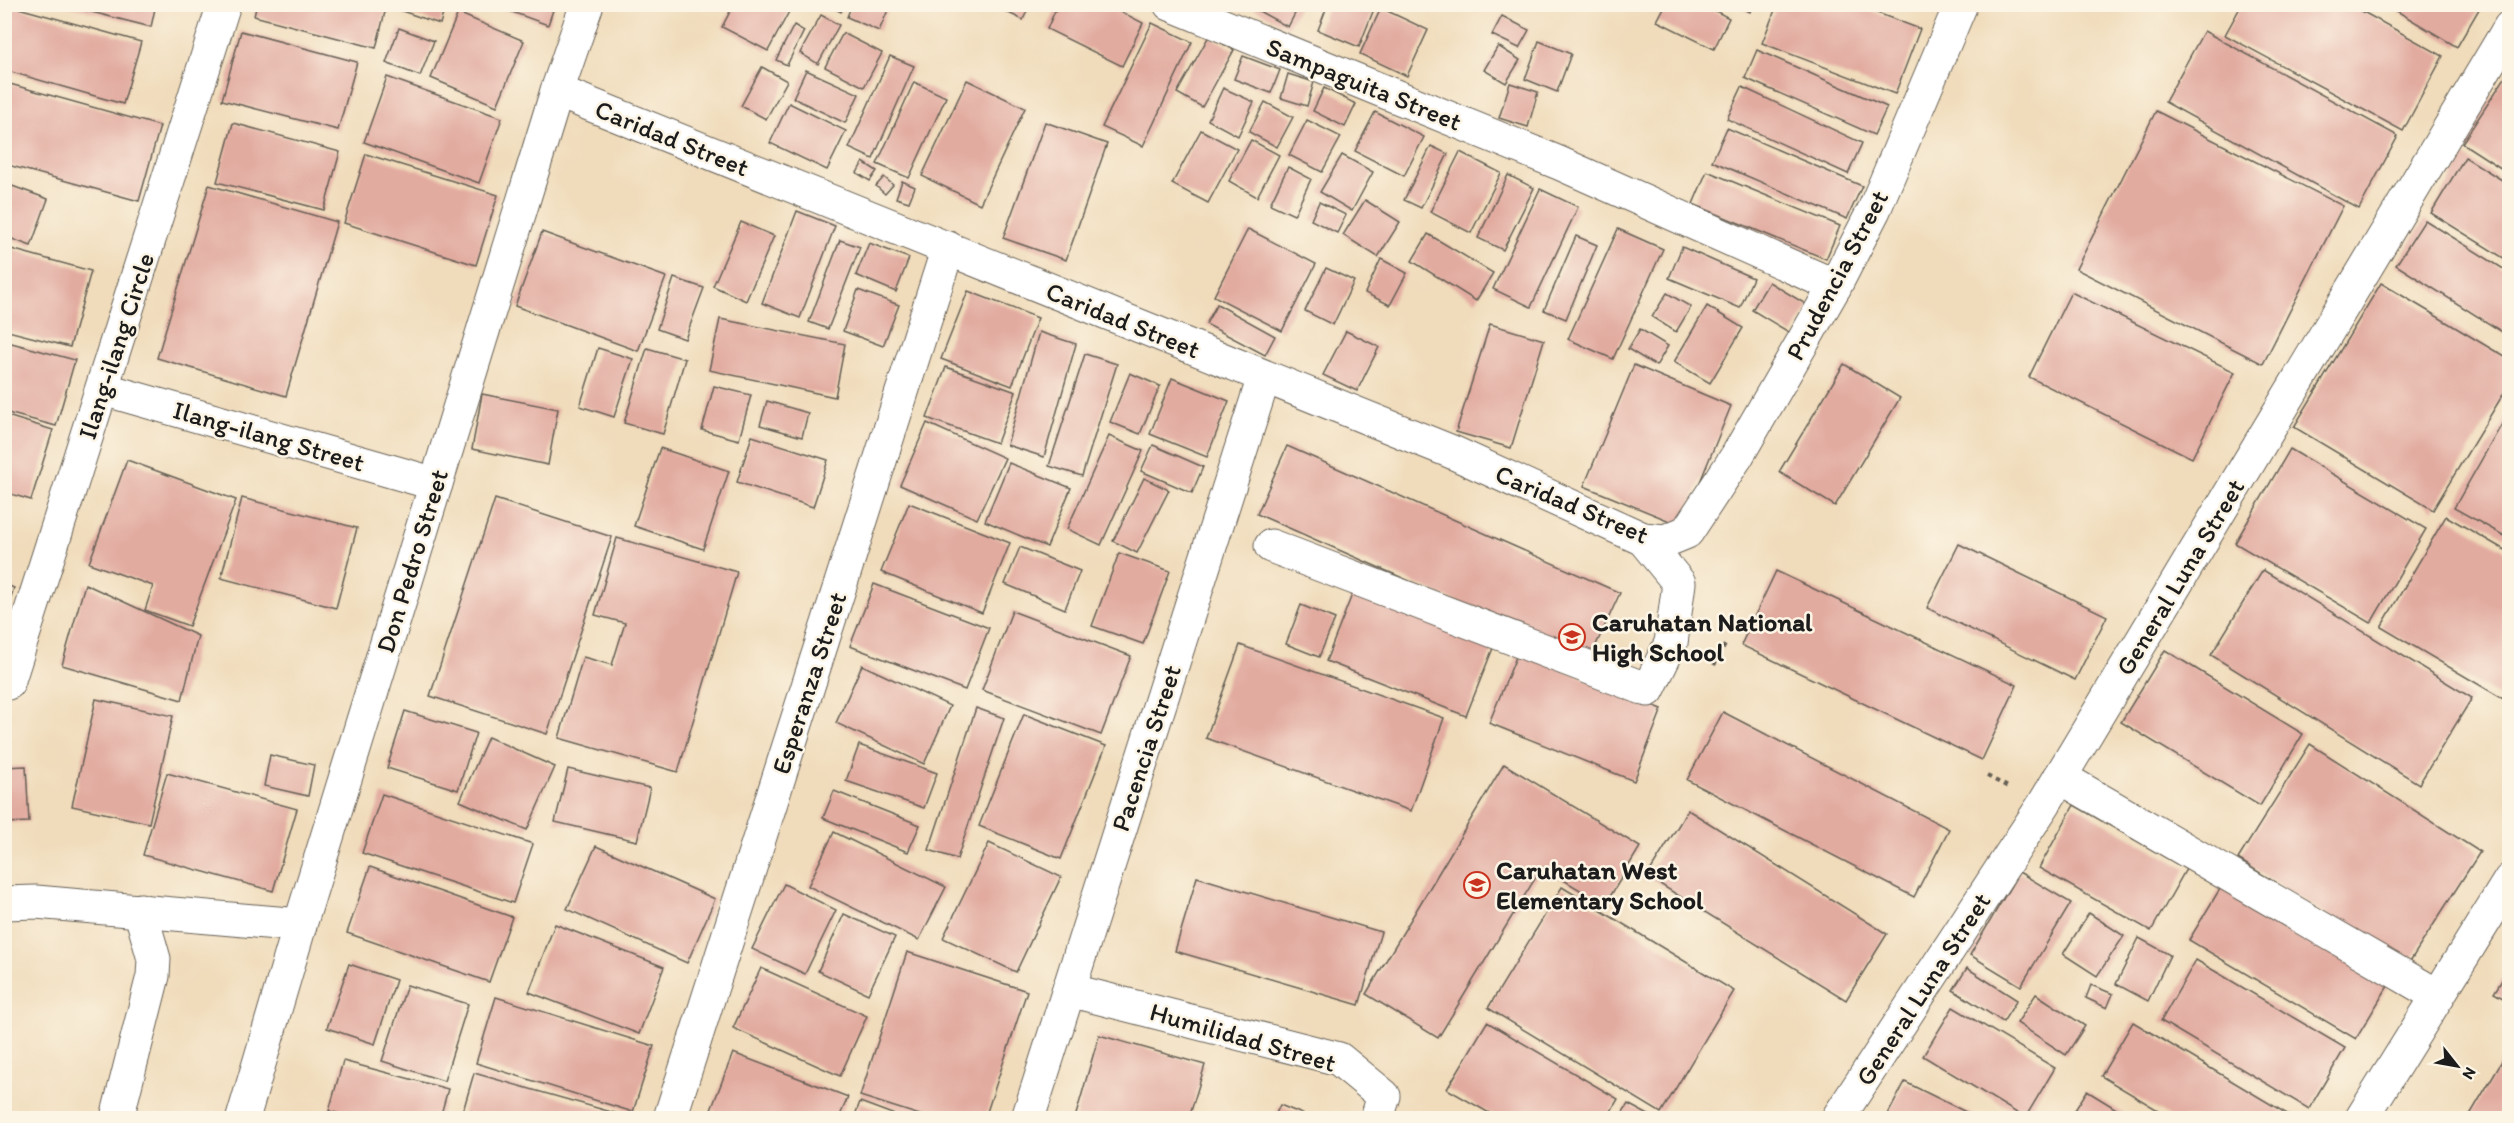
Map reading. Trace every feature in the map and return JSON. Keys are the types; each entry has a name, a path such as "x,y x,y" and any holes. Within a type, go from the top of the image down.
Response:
{"street":[{"name":"Ilang-ilang Circle","path":"4,684 8,683 224,4"},
{"name":"Don Pedro Street","path":"243,1119 300,925 557,91 588,4"},
{"name":"Sampaguita Street","path":"1170,4 1559,163 1835,286"},
{"name":"Prudencia Street","path":"1687,532 1737,456 1835,286 1874,210 1961,4"},
{"name":"General Luna Street","path":"1838,1119 2060,777 2510,27"},
{"name":"Caridad Street","path":"557,91 1452,452 1643,539 1665,541 1687,532"},
{"name":"Esperanza Street","path":"670,1119 948,248"},
{"name":"Pacencia Street","path":"1028,1119 1264,377"},
{"name":"Ilang-ilang Street","path":"103,389 436,484"},
{"path":"1271,546 1648,690 1671,643 1679,584 1643,539"},
{"path":"2060,777 2438,996"},
{"path":"2362,1119 2510,880"},
{"path":"4,903 36,902 300,925"},
{"path":"117,1119 153,976 154,959 140,910"},
{"name":"Humilidad Street","path":"1069,990 1339,1059 1384,1096 1377,1119"}],"path":[{"path":"1714,665 1726,643"},
{"path":"1987,776 2004,785"}],"building":[{"path":"4,4 141,42 123,104 4,70"},
{"path":"60,4 156,4 151,27"},
{"path":"257,4 387,4 376,48 254,16"},
{"path":"398,4 446,4 440,24 396,9"},
{"path":"490,4 555,4 548,25"},
{"path":"734,4 792,6 768,51 722,27"},
{"path":"826,4 845,4 841,12"},
{"path":"852,4 876,4 888,10 879,31 847,17"},
{"path":"990,4 1030,4 1023,20"},
{"path":"1058,4 1106,4 1143,23 1122,66 1047,29"},
{"path":"1246,4 1300,4 1288,27"},
{"path":"1328,4 1376,4 1359,47 1318,30"},
{"path":"1666,4 1702,4 1729,18 1714,49 1657,21"},
{"path":"1733,4 1753,4 1750,12"},
{"path":"2242,4 2349,4 2443,56 2403,131 2225,35"},
{"path":"2385,4 2482,4 2457,47"},
{"path":"1777,5 1856,5 1920,29 1895,94 1762,43"},
{"path":"1381,8 1428,30 1407,76 1360,54"},
{"path":"458,13 524,41 497,106 431,78"},
{"path":"821,15 839,25 818,64 800,53"},
{"path":"1502,16 1529,30 1519,48 1492,35"},
{"path":"1152,23 1192,42 1143,146 1102,127"},
{"path":"794,25 804,31 787,65 776,60"},
{"path":"399,28 434,41 420,76 386,63"},
{"path":"241,31 357,62 338,130 222,100"},
{"path":"2204,31 2398,136 2359,209 2165,102"},
{"path":"843,33 882,53 864,87 825,67"},
{"path":"1209,36 1234,50 1202,107 1177,93"},
{"path":"1539,41 1571,54 1557,92 1525,79"},
{"path":"1498,46 1520,60 1506,83 1484,70"},
{"path":"1757,50 1887,107 1874,135 1745,78"},
{"path":"890,56 914,66 873,159 849,148"},
{"path":"1243,56 1280,70 1271,93 1234,79"},
{"path":"762,67 787,81 766,119 741,106"},
{"path":"806,70 859,94 845,123 793,98"},
{"path":"2510,70 2510,174 2462,143"},
{"path":"1288,74 1314,82 1307,106 1281,98"},
{"path":"387,77 502,118 479,183 364,142"},
{"path":"967,80 1025,108 980,204 922,176"},
{"path":"914,82 946,97 909,178 877,164"},
{"path":"1510,83 1538,92 1528,127 1499,118"},
{"path":"10,84 160,126 139,201 4,164 4,103"},
{"path":"1742,87 1862,143 1848,174 1727,119"},
{"path":"1223,88 1254,102 1238,136 1208,120"},
{"path":"1324,88 1356,104 1345,127 1313,111"},
{"path":"1265,102 1293,117 1277,147 1249,132"},
{"path":"789,103 846,131 827,170 770,143"},
{"path":"2156,111 2343,206 2263,364 2076,269"},
{"path":"1375,112 1424,137 1404,176 1355,151"},
{"path":"1307,120 1341,137 1322,172 1289,155"},
{"path":"1045,122 1107,144 1066,260 1003,238"},
{"path":"233,123 340,152 324,210 217,182"},
{"path":"1727,128 1862,186 1847,219 1712,161"},
{"path":"1201,130 1237,149 1208,203 1172,184"},
{"path":"1251,140 1279,155 1257,197 1229,181"},
{"path":"1431,146 1448,154 1421,208 1404,200"},
{"path":"1460,152 1501,173 1471,233 1430,212"},
{"path":"366,154 498,195 476,265 344,223"},
{"path":"1342,155 1373,172 1352,211 1320,192"},
{"path":"2465,157 2510,185 2510,262 2431,213"},
{"path":"863,162 877,171 870,181 857,173"},
{"path":"1288,167 1311,179 1294,215 1270,204"},
{"path":"1707,171 1840,226 1826,259 1693,204"},
{"path":"1508,175 1534,188 1503,250 1478,238"},
{"path":"884,177 893,185 885,194 876,186"},
{"path":"902,181 915,187 909,202 896,198"},
{"path":"4,183 48,199 31,246 4,236"},
{"path":"209,185 337,222 286,396 157,358"},
{"path":"1540,189 1578,207 1531,307 1493,289"},
{"path":"1365,200 1400,222 1378,257 1343,235"},
{"path":"1319,202 1346,215 1337,233 1311,220"},
{"path":"797,211 835,226 800,318 762,303"},
{"path":"2425,220 2510,273 2510,337 2396,265"},
{"path":"741,222 774,236 746,301 713,286"},
{"path":"1248,229 1316,264 1282,331 1214,296"},
{"path":"1618,229 1663,249 1613,359 1568,339"},
{"path":"542,232 666,277 638,351 515,306"},
{"path":"1428,234 1493,273 1476,301 1412,261"},
{"path":"1576,236 1597,245 1566,319 1544,310"},
{"path":"840,240 860,247 828,329 809,322"},
{"path":"869,243 909,258 896,292 856,275"},
{"path":"4,247 91,271 70,347 4,330"},
{"path":"1682,247 1753,278 1740,308 1669,278"},
{"path":"1381,259 1407,273 1390,305 1365,293"},
{"path":"1326,268 1354,281 1333,325 1305,311"},
{"path":"674,278 704,288 685,339 657,329"},
{"path":"1769,282 1809,306 1792,334 1752,310"},
{"path":"2381,283 2510,360 2510,383 2433,510 2294,427"},
{"path":"858,290 899,305 883,346 843,331"},
{"path":"968,291 1038,318 1012,386 941,359"},
{"path":"2071,292 2235,372 2192,458 2029,377"},
{"path":"1667,293 1691,307 1676,332 1652,317"},
{"path":"1217,304 1275,336 1265,355 1206,324"},
{"path":"1707,306 1743,328 1710,383 1674,362"},
{"path":"720,319 845,344 835,397 709,370"},
{"path":"1490,324 1544,340 1511,448 1456,432"},
{"path":"1640,329 1668,346 1656,366 1628,349"},
{"path":"1346,331 1379,347 1357,391 1323,375"},
{"path":"1039,332 1076,344 1044,457 1007,445"},
{"path":"4,341 75,360 56,426 4,412"},
{"path":"598,348 633,359 614,417 580,406"},
{"path":"647,348 685,359 663,434 624,423"},
{"path":"1085,354 1117,364 1082,476 1049,466"},
{"path":"1844,364 1900,398 1835,506 1779,472"},
{"path":"1634,365 1731,406 1682,526 1584,486"},
{"path":"946,367 1016,392 997,443 927,418"},
{"path":"1130,373 1160,386 1140,434 1110,422"},
{"path":"1172,378 1229,401 1207,457 1150,434"},
{"path":"714,386 751,395 739,440 702,430"},
{"path":"482,394 558,409 548,465 472,449"},
{"path":"767,401 808,413 802,437 760,425"},
{"path":"2510,410 2510,539 2454,508"},
{"path":"4,415 53,430 31,500 4,492"},
{"path":"927,423 1005,458 977,519 900,485"},
{"path":"752,436 828,460 813,507 737,482"},
{"path":"1109,436 1143,451 1101,545 1067,529"},
{"path":"1153,445 1203,467 1192,493 1141,471"},
{"path":"1287,446 1620,593 1589,660 1257,514"},
{"path":"660,448 729,471 703,549 634,526"},
{"path":"2290,449 2426,529 2371,623 2235,543"},
{"path":"127,460 236,500 189,626 145,610 153,586 89,563"},
{"path":"1009,463 1071,488 1047,547 985,521"},
{"path":"1144,478 1169,490 1137,553 1113,541"},
{"path":"242,498 357,528 336,608 221,578"},
{"path":"495,499 612,537 547,734 430,696"},
{"path":"909,503 1010,543 982,613 881,572"},
{"path":"2446,516 2510,553 2510,703 2381,627"},
{"path":"617,538 737,572 678,772 559,738 583,657 612,665 625,623 595,615"},
{"path":"1959,544 2107,616 2075,680 1927,608"},
{"path":"1020,547 1080,571 1065,609 1005,584"},
{"path":"1119,553 1170,571 1143,644 1092,626"},
{"path":"2263,570 2472,698 2419,784 2211,655"},
{"path":"1776,571 2017,685 1982,760 1741,645"},
{"path":"4,584 14,588 5,614 4,613"},
{"path":"85,584 198,636 182,700 62,665"},
{"path":"874,584 989,628 965,690 850,646"},
{"path":"1355,587 1495,643 1466,716 1326,661"},
{"path":"1301,605 1335,619 1319,657 1286,644"},
{"path":"1012,611 1131,656 1101,735 982,690"},
{"path":"1240,645 1444,718 1411,811 1206,738"},
{"path":"2165,650 2303,734 2260,806 2121,722"},
{"path":"1518,652 1662,709 1634,781 1489,723"},
{"path":"862,665 950,706 924,764 836,723"},
{"path":"96,699 173,716 149,823 72,806"},
{"path":"976,708 1004,718 957,859 929,850"},
{"path":"405,711 476,733 458,790 387,768"},
{"path":"1723,712 1949,829 1914,897 1687,780"},
{"path":"1024,714 1106,746 1061,859 979,826"},
{"path":"488,737 555,767 527,830 460,801"},
{"path":"2310,744 2480,852 2407,966 2238,859"},
{"path":"859,745 937,773 924,808 846,781"},
{"path":"270,755 314,765 308,796 264,786"},
{"path":"1504,764 1640,847 1605,905 1542,867 1438,1038 1366,994"},
{"path":"26,766 29,822 4,823 4,767"},
{"path":"568,769 650,788 637,841 555,822"},
{"path":"167,773 297,809 273,891 143,855"},
{"path":"834,791 920,825 908,852 823,818"},
{"path":"382,794 533,844 513,903 362,853"},
{"path":"2074,805 2186,869 2151,931 2039,868"},
{"path":"1688,810 1887,934 1846,1000 1647,876"},
{"path":"834,832 946,887 919,940 808,886"},
{"path":"989,843 1061,877 1016,972 943,938"},
{"path":"596,846 715,899 687,963 567,909"},
{"path":"370,867 512,917 489,982 347,933"},
{"path":"2019,872 2071,903 2021,986 1970,955"},
{"path":"1197,877 1381,932 1359,1005 1175,951"},
{"path":"2224,882 2391,981 2356,1039 2189,940"},
{"path":"784,884 836,910 805,974 752,949"},
{"path":"1562,887 1734,991 1661,1113 1488,1008"},
{"path":"2089,913 2124,936 2097,976 2063,954"},
{"path":"844,914 895,937 868,994 818,971"},
{"path":"555,924 664,967 639,1034 529,992"},
{"path":"2139,938 2170,955 2148,1001 2116,984"},
{"path":"907,952 1027,991 985,1118 929,1118 860,1096"},
{"path":"2196,960 2345,1048 2309,1109 2161,1021"},
{"path":"349,964 396,980 375,1044 327,1028"},
{"path":"2510,967 2510,1002 2494,993"},
{"path":"761,968 867,1016 840,1076 733,1028"},
{"path":"1967,968 2017,1000 2003,1022 1953,990"},
{"path":"407,985 468,1004 444,1081 382,1061"},
{"path":"2091,985 2113,994 2107,1008 2086,998"},
{"path":"2036,994 2085,1026 2066,1055 2017,1023"},
{"path":"496,997 654,1046 633,1112 476,1063"},
{"path":"1953,1007 2055,1068 2025,1118 1923,1056"},
{"path":"1487,1022 1618,1099 1607,1118 1498,1118 1447,1089"},
{"path":"2133,1022 2294,1118 2171,1118 2101,1076"},
{"path":"1099,1035 1205,1065 1189,1118 1075,1118"},
{"path":"733,1053 848,1097 839,1118 732,1118 711,1110"},
{"path":"2506,1054 2510,1056 2510,1118 2468,1118"},
{"path":"343,1061 448,1089 440,1118 356,1118 329,1111"},
{"path":"474,1073 622,1115 621,1118 461,1118"},
{"path":"1905,1082 1978,1118 1886,1118"},
{"path":"2087,1091 2131,1118 2070,1118"},
{"path":"860,1102 903,1118 854,1118"},
{"path":"1628,1104 1654,1118 1619,1118"},
{"path":"1280,1105 1312,1118 1274,1118"}],"place":[{"name":"Caruhatan National High School","path":"1572,637"},
{"name":"Caruhatan West Elementary School","path":"1477,885"}]}
